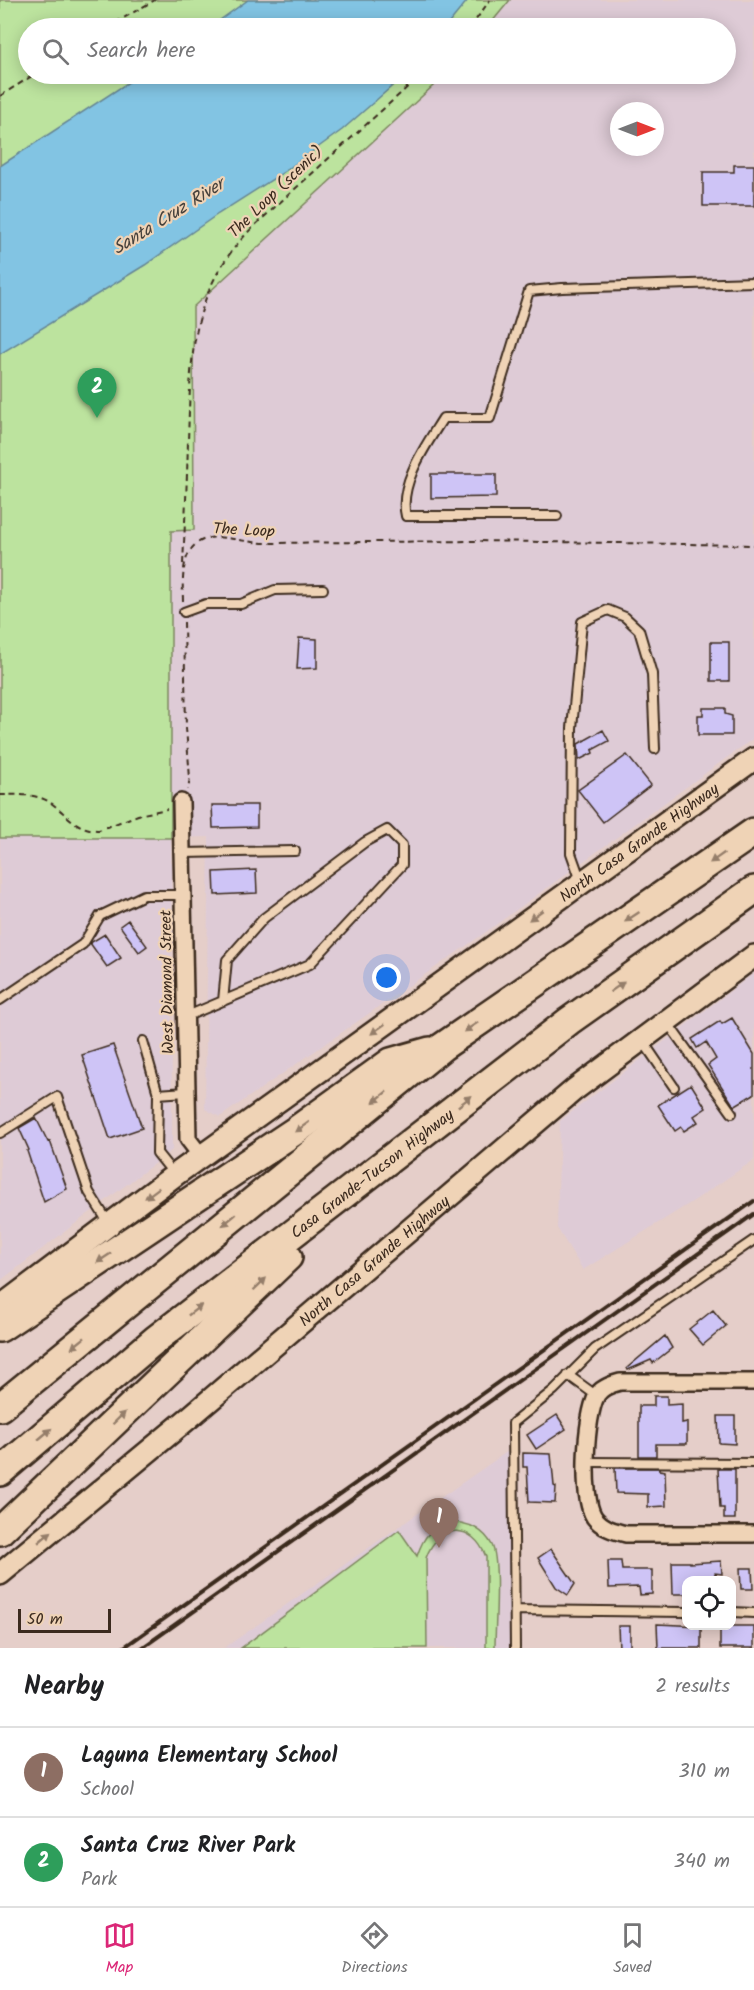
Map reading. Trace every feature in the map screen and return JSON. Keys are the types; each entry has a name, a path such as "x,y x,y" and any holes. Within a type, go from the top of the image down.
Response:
{"highway":[{"path":"0,1407 442,1047 754,832"},
{"name":"Casa Grande-Tucson Highway","path":"0,1472 155,1340 569,1021 754,890"},
{"path":"0,1328 298,1130 392,1062 442,1047"},
{"path":"0,1531 357,1191 369,1175"}],"main road":[{"name":"North Casa Grande Highway","path":"0,1307 201,1156 754,759"},
{"name":"North Casa Grande Highway","path":"0,1574 565,1098 754,956"}],"street":[{"name":"West Diamond Street","path":"181,802 188,1138 201,1156"},
{"path":"754,1382 620,1382 603,1389 591,1409 587,1462 589,1508 595,1519 611,1530 626,1534 754,1534"}],"lane":[{"path":"557,516 406,516 403,505 420,454 443,418 490,418 529,291 754,282"},
{"path":"184,612 206,604 241,604 275,590 323,589"},
{"path":"582,882 571,853 572,728 582,622 608,610 625,617 639,630 652,674 655,748"},
{"path":"185,1017 223,1001 310,964 402,865 402,845 387,830 365,842 264,918 227,960 223,1001"},
{"path":"183,853 295,851"},
{"path":"0,1000 83,945 100,916 144,895 183,895"},
{"path":"666,1021 732,1113"},
{"path":"642,1039 674,1087"},
{"path":"143,1041 158,1094 157,1153 175,1175"},
{"path":"158,1094 186,1092"},
{"path":"0,1133 57,1097 89,1192 110,1224"},
{"path":"515,1648 513,1423 554,1390 594,1349 754,1240"},
{"path":"568,1375 597,1396"},
{"path":"587,1462 754,1463"},
{"path":"514,1610 682,1612"},
{"path":"736,1612 754,1613"}],"path":[{"path":"123,18 156,0"},
{"path":"477,18 490,0"},
{"path":"0,96 19,84"},
{"name":"The Loop (scenic)","path":"183,573 193,340 201,311 218,270 236,244 254,226 411,84"},
{"name":"The Loop","path":"181,802 188,792 190,778 186,728 183,573 188,553 194,545 206,539 225,538 249,543 475,541 754,545"},
{"path":"0,795 41,798 51,803 74,824 92,830 99,830 144,813 171,809 181,802"}],"shaded area":[{"path":"510,0 754,0 754,738 479,937 220,1117 205,1109 209,837 171,838 171,531 194,530 193,306 435,84 736,84 736,18 495,18"},
{"path":"0,838 171,838 172,1150 0,1281"},
{"path":"754,973 754,1160 583,1270 557,1228 560,1121"},
{"path":"511,1449 511,1648 224,1648"}],"green space":[{"path":"0,0 510,0 495,18 18,18 18,84 435,84 193,307 194,530 171,531 171,838 0,838"},
{"path":"453,1522 476,1528 492,1545 496,1564 495,1648 486,1648 486,1557 473,1537 456,1531 439,1538 431,1546 426,1558 427,1648 241,1648 399,1530 417,1556 429,1533 439,1526"}],"water":[{"path":"248,0 468,0 453,18 223,18"},
{"name":"Santa Cruz River","path":"126,84 395,84 342,130 284,172 145,265 0,354 0,166"}],"building":[{"path":"734,165 754,165 754,206 703,206 703,172 734,172"},
{"path":"431,474 496,474 496,497 431,498"},
{"path":"299,638 317,639 317,668 297,669"},
{"path":"711,642 729,642 729,681 711,681"},
{"path":"703,708 725,708 725,714 732,716 732,735 698,735 698,715 703,715"},
{"path":"603,730 609,741 579,760 578,744"},
{"path":"627,755 651,785 603,822 578,790"},
{"path":"212,805 257,805 257,827 213,828"},
{"path":"256,870 257,893 215,895 214,872"},
{"path":"128,920 147,946 139,952 120,926"},
{"path":"105,934 121,958 107,967 90,943"},
{"path":"732,1018 754,1054 754,1094 734,1106 708,1065 716,1059 706,1042 697,1048 692,1039 720,1021 722,1024"},
{"path":"113,1045 142,1128 110,1139 82,1055"},
{"path":"691,1084 706,1108 694,1116 698,1122 684,1131 681,1127 675,1131 658,1105"},
{"path":"36,1118 48,1142 50,1141 67,1189 44,1202 27,1151 29,1150 19,1128"},
{"path":"713,1310 726,1326 703,1345 689,1329"},
{"path":"665,1336 672,1348 653,1363 651,1360 628,1370 627,1368"},
{"path":"654,1396 667,1396 667,1405 682,1404 682,1423 687,1422 687,1444 656,1444 656,1456 639,1456 639,1406 654,1406"},
{"path":"557,1415 566,1429 536,1449 527,1435"},
{"path":"718,1416 735,1416 735,1444 719,1443"},
{"path":"523,1453 551,1454 554,1486 556,1487 555,1503 529,1502 527,1467 523,1467"},
{"path":"615,1468 659,1468 665,1471 666,1506 648,1507 648,1494 616,1493"},
{"path":"718,1469 735,1469 735,1519 724,1519 724,1508 720,1508"},
{"path":"551,1549 575,1584 568,1595 556,1587 538,1558"},
{"path":"608,1561 621,1561 622,1570 652,1570 652,1594 640,1595 639,1587 609,1588"},
{"path":"721,1561 722,1574 682,1576 682,1594 673,1594 672,1562"},
{"path":"740,1568 752,1568 753,1589 741,1589"},
{"path":"657,1624 682,1625 682,1630 701,1630 701,1648 658,1648"},
{"path":"618,1626 630,1626 630,1648 619,1648"},
{"path":"736,1626 754,1626 754,1648 720,1648 720,1630 736,1630"}],"railway":[{"path":"123,1648 754,1201"},
{"path":"142,1648 754,1214"}],"place":[{"name":"Santa Cruz River Park","path":"97,418"},
{"name":"Laguna Elementary School","path":"439,1548"}]}
